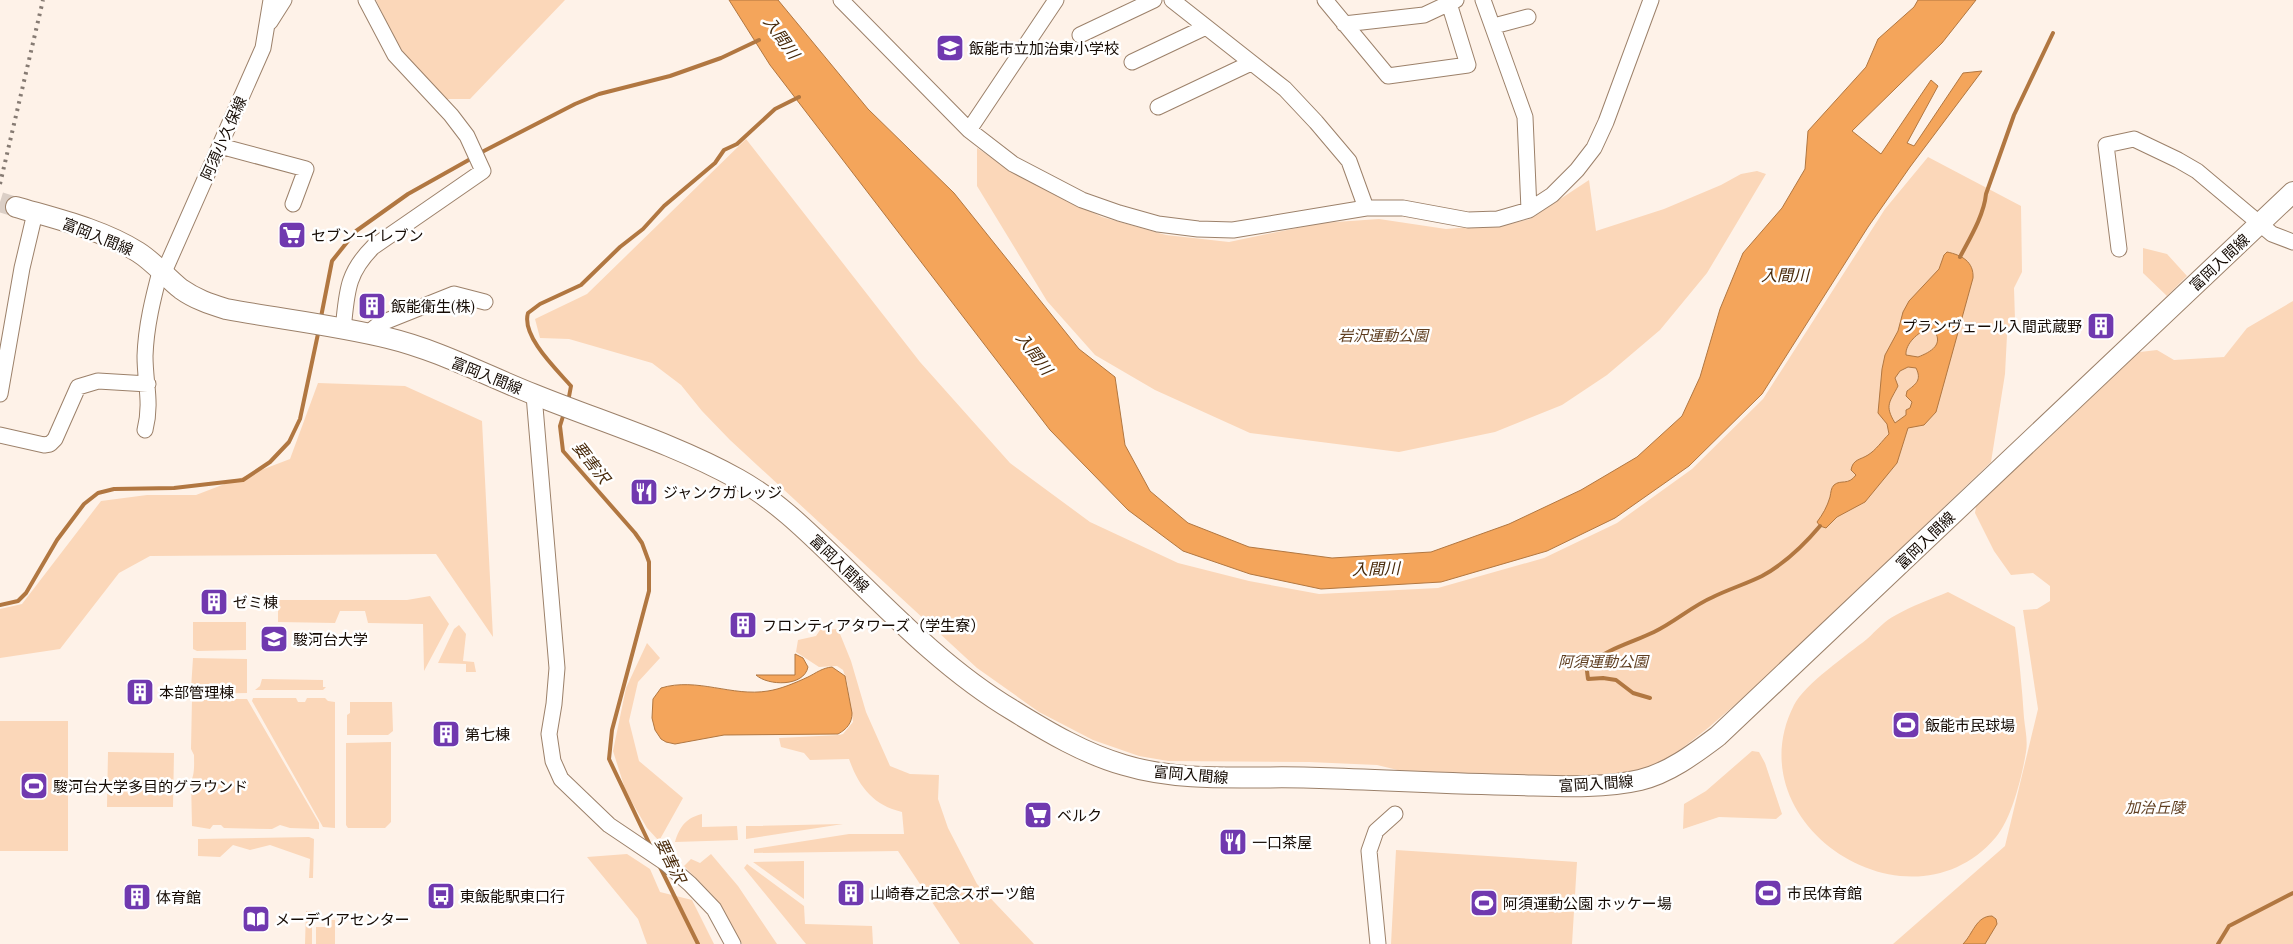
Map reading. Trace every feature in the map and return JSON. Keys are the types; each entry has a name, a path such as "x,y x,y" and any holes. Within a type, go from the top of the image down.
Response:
{"main road":[{"name":"富岡入間線","path":"26,210 90,230 123,243 162,270 180,288 200,300 226,309 367,334 423,349 566,407 690,454 744,482 783,510 903,624 966,677 1009,709 1056,735 1123,765 1172,775 1554,786 1609,784 1642,780 1681,763 1718,736 2293,192"}],"street":[{"name":"阿須小久保線","path":"145,430 150,402 145,358 147,328 162,270 263,48 271,0"},
{"path":"267,25 284,0"},
{"path":"339,329 350,282 359,261 373,246 483,171 470,143 451,116 395,55 366,0"},
{"path":"841,0 969,130 1006,160 1035,178 1082,200 1158,224 1198,229 1233,230 1366,208 1403,208 1468,220 1498,220 1529,210 1552,195 1577,170 1594,148 1606,122 1651,0"},
{"path":"969,130 1056,0"},
{"path":"1080,35 1154,0"},
{"path":"1172,0 1285,89 1316,122 1349,161 1366,208"},
{"path":"1325,0 1344,24 1388,76 1468,65 1451,1 1424,15 1344,24"},
{"path":"1483,0 1494,26 1524,117 1529,210"},
{"path":"1494,26 1528,17"},
{"path":"1132,62 1206,28"},
{"path":"1158,107 1251,63"},
{"path":"2119,249 2106,145 2134,139 2197,171 2272,234 2293,242"},
{"path":"220,146 306,169 293,204"},
{"path":"0,394 22,268 26,210"},
{"path":"367,334 379,324 454,294 485,302"},
{"path":"0,435 44,445 50,444 55,439 78,387 98,381 148,384"},
{"path":"534,394 557,668 549,734 554,761 561,779 609,825 665,863 714,909 733,944"},
{"path":"1378,944 1369,851 1376,831 1395,814"}],"green space":[{"path":"376,0 565,0 470,99 445,99 400,51"},
{"name":"阿須運動公園","path":"746,139 920,362 1010,463 1090,522 1178,563 1249,581 1319,594 1438,588 1544,558 1617,523 1692,469 1763,399 1885,209 1928,157 2021,206 2022,272 2014,288 2015,320 2007,335 2005,374 1991,462 1758,685 1708,728 1653,771 1610,780 1406,772 1377,765 1309,762 1168,761 1139,756 1093,740 1039,712 977,668 730,440 702,411 681,385 652,363 569,339 540,338 535,319 587,294"},
{"name":"岩沢運動公園","path":"977,148 1026,180 1102,217 1166,235 1229,242 1321,223 1379,219 1446,229 1509,224 1530,219 1589,180 1596,231 1664,209 1721,185 1741,174 1757,171 1766,174 1707,273 1660,330 1607,375 1562,405 1495,432 1399,452 1250,433 1155,390 1095,355 1047,301 977,186"},
{"path":"2143,248 2167,254 2187,276 2167,296 2143,273"},
{"name":"加治丘陵","path":"2293,301 2293,944 1893,944 2005,846 2038,709 2023,610 2037,609 2050,601 2050,586 2033,573 2011,575 1994,551 1975,513 1977,501 2123,354 2157,350 2174,360 2224,357 2247,328"},
{"path":"318,383 405,386 482,421 493,637 436,554 150,556 119,573 60,649 0,658 0,609 22,604 101,501 147,495 196,495 290,459"},
{"name":"飯能市民球場","path":"1948,592 2015,627 2027,743 2019,784 2002,829 1996,837 1960,866 1920,876 1878,872 1840,854 1808,826 1788,791 1782,749 1794,705 1807,688 1892,617"},
{"path":"430,596 449,624 424,671 423,624 368,623 365,611 340,611 335,623 278,622 278,600 407,600"},
{"path":"193,622 246,622 246,650 197,651 193,649"},
{"path":"459,625 466,634 463,661 474,662 476,672 466,672 466,664 438,663 454,629"},
{"path":"838,629 851,661 866,712 890,766 910,774 939,775 938,799 948,828 977,884 1034,944 960,944 898,851 754,853 754,849 849,834 904,834 902,812 883,805 868,793 857,778 849,759 810,760 804,753 781,747 779,738 839,735 843,734 853,722 847,682 843,670 837,666 819,667 796,652 798,640 816,636 820,630"},
{"path":"647,643 660,658 638,682 629,721 639,761 683,798 659,841 647,828 626,792 613,751 626,688"},
{"path":"193,658 247,659 247,693 194,694 191,689"},
{"path":"262,679 323,680 323,687 326,687 323,690 255,690 260,686"},
{"path":"253,698 296,698 298,702 305,702 307,698 325,698 328,701 335,702 335,828 323,827 252,701"},
{"path":"192,699 247,699 319,823 319,829 290,828 280,825 272,829 224,828 221,825 213,825 210,829 192,826 191,781 194,755 191,749"},
{"path":"350,702 392,702 393,731 388,735 347,735 347,715 350,713"},
{"name":"駿河台大学多目的グラウンド","path":"0,721 68,721 68,851 0,851"},
{"path":"391,742 391,822 385,828 348,828 346,825 346,743"},
{"path":"1752,751 1759,752 1765,763 1782,814 1776,819 1719,817 1683,829 1684,804 1706,791"},
{"path":"108,752 174,753 173,807 107,807"},
{"path":"702,814 702,827 737,826 738,840 675,842 684,824 688,820"},
{"path":"843,824 746,839 746,826"},
{"path":"309,837 314,839 313,878 309,878 310,859 270,845 250,850 233,845 220,857 198,856 198,839"},
{"name":"阿須運動公園 ホッケー場","path":"1396,850 1577,862 1572,944 1391,944"},
{"path":"627,854 650,869 660,892 692,900 714,944 647,944 638,919 587,857"},
{"path":"711,854 738,886 777,944 742,944 715,898 684,866 691,859 700,863"},
{"path":"804,861 804,899 753,862"},
{"path":"747,864 804,906 805,924 872,926 873,944 806,944 744,868"},
{"path":"306,911 312,911 312,944 305,944"},
{"path":"329,920 335,920 335,944 316,944 316,927 329,927"}],"water":[{"name":"入間川","path":"729,0 778,0 868,109 954,193 1079,349 1115,377 1125,445 1150,491 1188,523 1249,547 1332,558 1431,552 1509,524 1581,490 1637,457 1682,416 1700,377 1720,309 1743,253 1782,208 1805,169 1808,131 1866,67 1878,39 1914,7 1918,0 1976,0 1942,43 1852,131 1881,154 1931,80 1938,86 1907,143 1914,146 1963,73 1982,71 1868,227 1762,394 1689,466 1615,518 1547,551 1441,582 1321,589 1250,574 1183,551 1128,510 1050,430 770,65"},
{"path":"1947,252 1958,255 1966,260 1973,272 1973,278 1936,412 1924,425 1908,428 1897,463 1865,502 1837,517 1826,528 1820,526 1817,522 1829,501 1833,486 1853,478 1856,475 1851,470 1853,464 1871,453 1889,434 1887,424 1878,413 1885,355 1898,331 1903,312 1909,301 1939,269","holes":["1928,329 1933,329 1938,339 1935,347 1928,353 1918,357 1906,355 1906,351 1913,339","1908,367 1916,368 1918,379 1907,391 1906,396 1912,402 1910,408 1906,410 1906,415 1895,423 1889,408 1889,404 1898,386 1895,378 1900,371"]},
{"path":"795,654 803,658 808,667 805,674 800,678 785,683 777,683 762,679 756,675 795,675"},
{"path":"832,667 845,676 852,713 848,725 838,734 724,735 675,744 661,739 655,730 652,718 653,699 661,688 674,685 688,685 741,692 768,691 788,686"},
{"path":"1992,916 1996,919 1997,924 1985,944 1963,944 1978,922"}],"waterway":[{"path":"1960,257 1980,218 1986,194 2014,115 2053,33"},
{"path":"480,153 575,104 599,94 670,76 721,58 759,40"},
{"name":"要害沢","path":"568,402 571,386 549,362 535,342 527,322 528,313 540,304 581,285 620,247 643,229 664,206 715,163 724,150 737,144 775,109 799,97"},
{"path":"321,317 332,261 356,231 408,194 474,157"},
{"path":"0,605 18,601 26,593 57,540 84,504 98,493 114,489 174,488 243,480 270,462 289,442 300,419 319,329"},
{"name":"要害沢","path":"564,413 560,426 563,451 635,533 642,543 649,562 649,591 612,730 609,759 650,845"},
{"path":"1650,698 1633,693 1616,680 1603,678 1588,679 1587,671 1590,664 1603,654 1662,628 1705,601 1770,571 1793,554 1820,526"},
{"name":"要害沢","path":"659,865 698,944"},
{"path":"2218,944 2229,926 2293,893"}],"tunnel":[{"path":"0,202 16,207"}],"railway":[{"path":"0,184 43,0"}],"place":[{"name":"飯能市立加治東小学校","path":"950,48"},
{"name":"セブン-イレブン","path":"292,235"},
{"name":"飯能衛生(株)","path":"372,306"},
{"name":"プランヴェール入間武蔵野","path":"2101,326"},
{"name":"ジャンクガレッジ","path":"644,492"},
{"name":"ゼミ棟","path":"214,602"},
{"name":"フロンティアタワーズ（学生寮）","path":"743,625"},
{"name":"駿河台大学","path":"274,639"},
{"name":"本部管理棟","path":"140,692"},
{"name":"飯能市民球場","path":"1906,725"},
{"name":"第七棟","path":"446,734"},
{"name":"駿河台大学多目的グラウンド","path":"34,786"},
{"name":"ベルク","path":"1038,815"},
{"name":"一口茶屋","path":"1233,842"},
{"name":"山崎春之記念スポーツ館","path":"851,893"},
{"name":"市民体育館","path":"1768,893"},
{"name":"東飯能駅東口行","path":"441,896"},
{"name":"体育館","path":"137,897"},
{"name":"阿須運動公園 ホッケー場","path":"1484,903"},
{"name":"メーデイアセンター","path":"256,919"}]}
